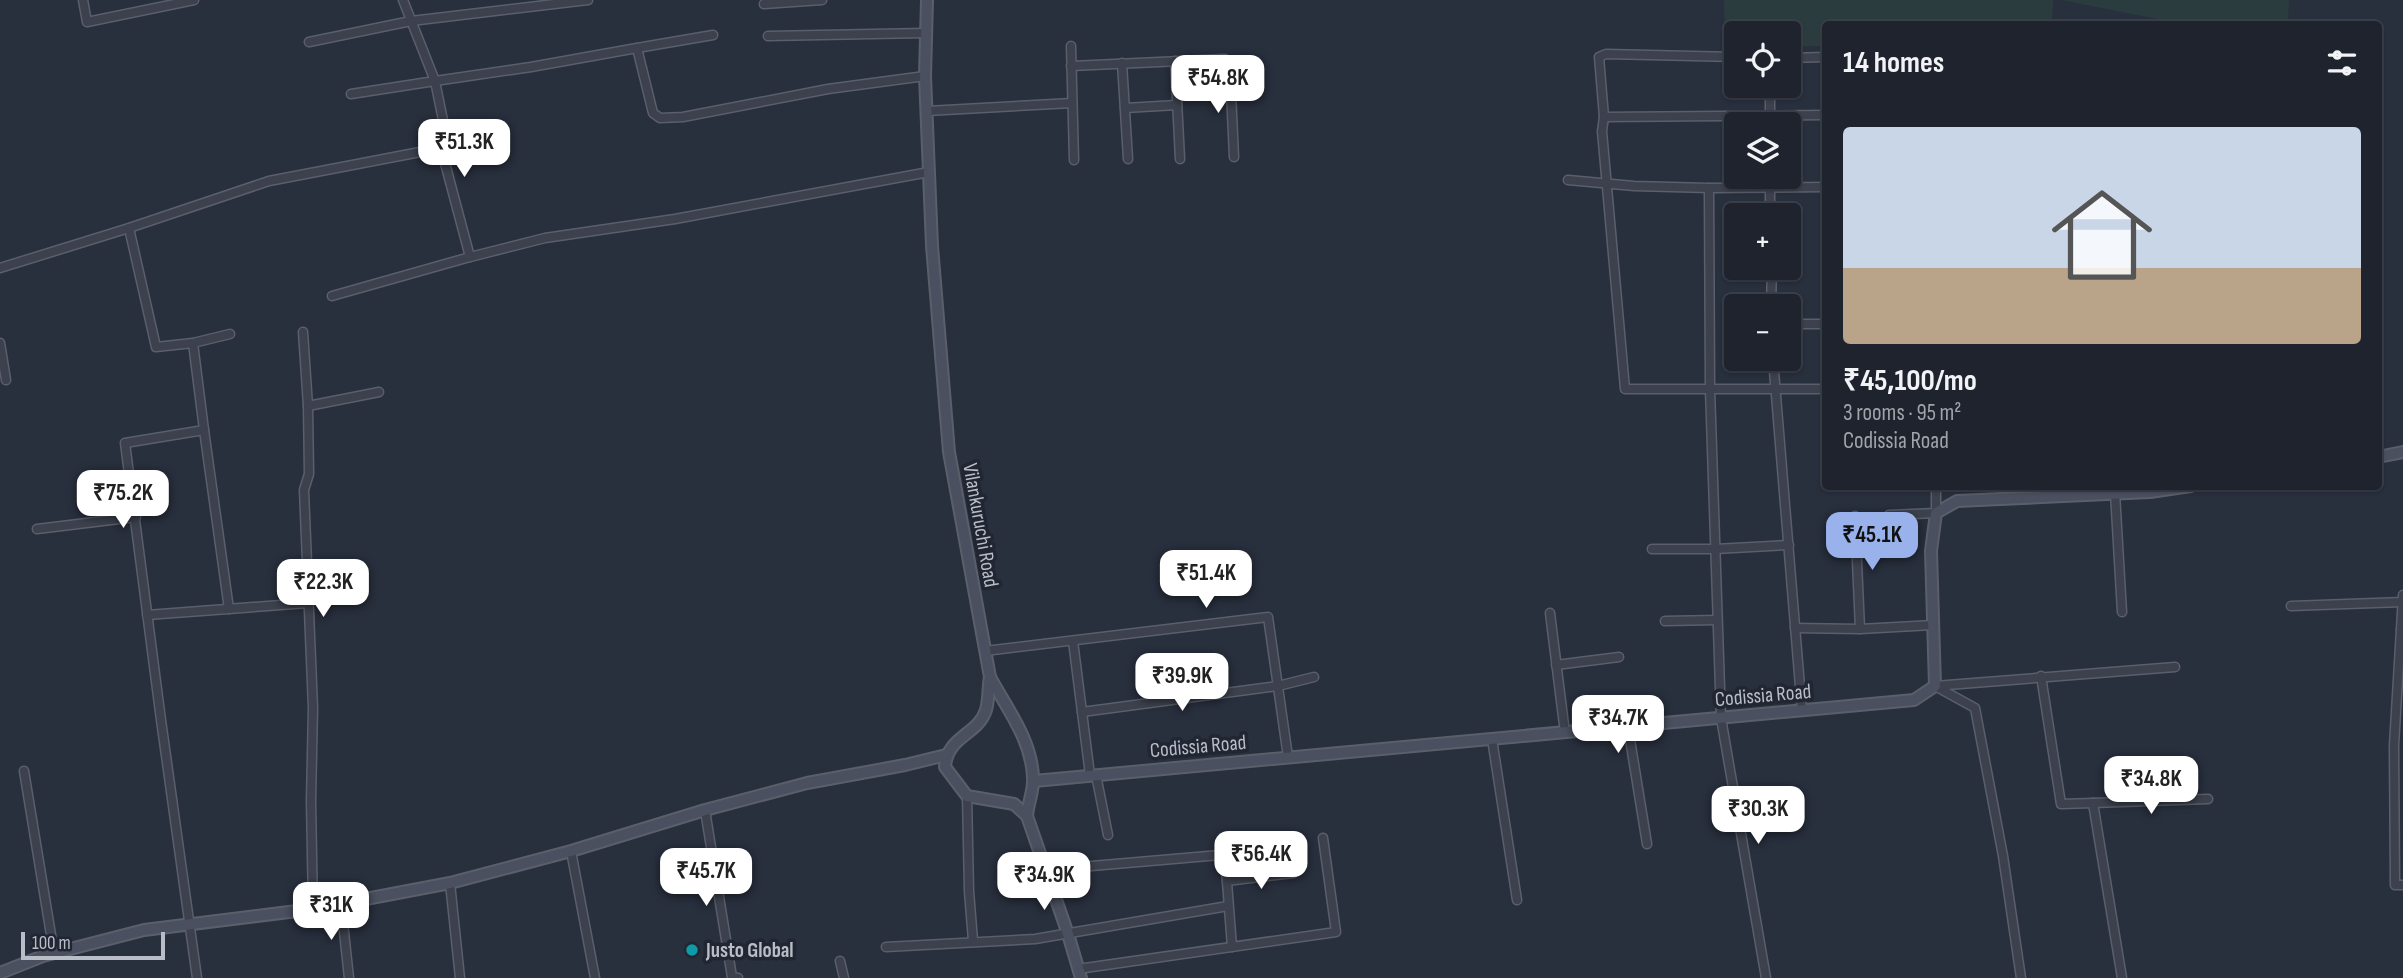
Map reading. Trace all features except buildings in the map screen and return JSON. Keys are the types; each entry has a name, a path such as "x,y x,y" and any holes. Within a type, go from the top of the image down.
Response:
{"street":[{"path":"83,0 87,22 194,0"},
{"path":"403,0 435,81 446,135 441,148 470,257"},
{"path":"309,42 411,21 588,0"},
{"path":"764,4 822,0"},
{"name":"Vilankuruchi Road","path":"927,0 925,76 932,246 949,452 989,677 986,712 976,726 955,742 946,755"},
{"path":"768,36 926,33"},
{"path":"351,94 531,67 713,35"},
{"path":"1071,46 1074,160"},
{"path":"637,48 653,113 660,118 683,117 881,81 925,76"},
{"path":"1724,57 1606,54 1599,57 1604,117 1602,131 1625,389 1822,389"},
{"path":"1801,58 1822,57"},
{"path":"1071,65 1225,59 1229,63 1234,157"},
{"path":"1175,61 1180,159"},
{"path":"1122,63 1128,159"},
{"path":"926,111 1072,103"},
{"path":"1125,108 1177,105"},
{"path":"1801,117 1822,115"},
{"path":"1604,117 1724,119"},
{"path":"0,268 270,181 441,148"},
{"path":"332,296 545,238 675,219 929,172"},
{"path":"1568,180 1634,186 1724,188"},
{"path":"1801,187 1822,187"},
{"path":"1709,188 1710,389 1721,718 1766,978"},
{"path":"129,228 156,347 193,343 230,334"},
{"path":"1801,324 1822,324"},
{"path":"303,331 309,406 309,474 304,490 313,708 313,909"},
{"path":"0,343 6,380"},
{"path":"193,343 229,609"},
{"path":"1773,371 1802,710"},
{"path":"309,406 379,392"},
{"path":"197,978 125,443 204,430"},
{"path":"2382,456 2403,452"},
{"path":"1935,686 1931,551 1936,490"},
{"path":"1889,514 1936,513 1957,501 2138,490"},
{"path":"2115,493 2122,612"},
{"path":"1856,516 1860,629"},
{"path":"37,529 136,517"},
{"path":"1652,549 1715,550 1789,544"},
{"path":"2403,595 2394,745 2395,885 2403,885"},
{"path":"2291,606 2403,602"},
{"path":"147,615 308,603"},
{"path":"1550,613 1565,733"},
{"path":"985,651 1268,617 1289,757"},
{"path":"1665,621 1717,620"},
{"path":"1795,628 1860,629 1933,625"},
{"path":"1073,641 1093,775 1108,835"},
{"path":"1556,665 1619,657"},
{"path":"1935,686 2175,667"},
{"path":"2041,676 2061,803 2208,799"},
{"path":"989,677 1020,727 1031,758 1034,781 1027,816 1079,973 1336,932 1323,838"},
{"path":"1082,712 1278,686 1314,677"},
{"path":"1935,686 1975,708 2003,856 2021,978"},
{"name":"Codissia Road","path":"1034,781 1914,700 1935,686"},
{"path":"1628,727 1647,844"},
{"path":"1492,739 1517,900"},
{"path":"0,973 54,953 144,930 313,909 450,883 807,783 946,755 945,766 967,796 973,942"},
{"path":"24,771 54,953"},
{"path":"967,796 1014,804 1027,816"},
{"path":"2092,803 2122,978"},
{"path":"705,810 730,978 738,978"},
{"path":"570,851 595,978"},
{"path":"1045,870 1225,856 1232,947"},
{"path":"1227,881 1293,873"},
{"path":"450,883 460,978"},
{"path":"341,904 349,978"},
{"path":"886,947 1035,939 1228,906"},
{"path":"840,961 844,978"}],"shaded area":[{"path":"1724,0 2053,0 2052,21 1822,21 1822,46 1801,46 1801,21 1724,21"},
{"path":"2061,0 2289,0 2288,21 2168,21"}],"place":[{"name":"Justo Global","path":"692,950"}]}
